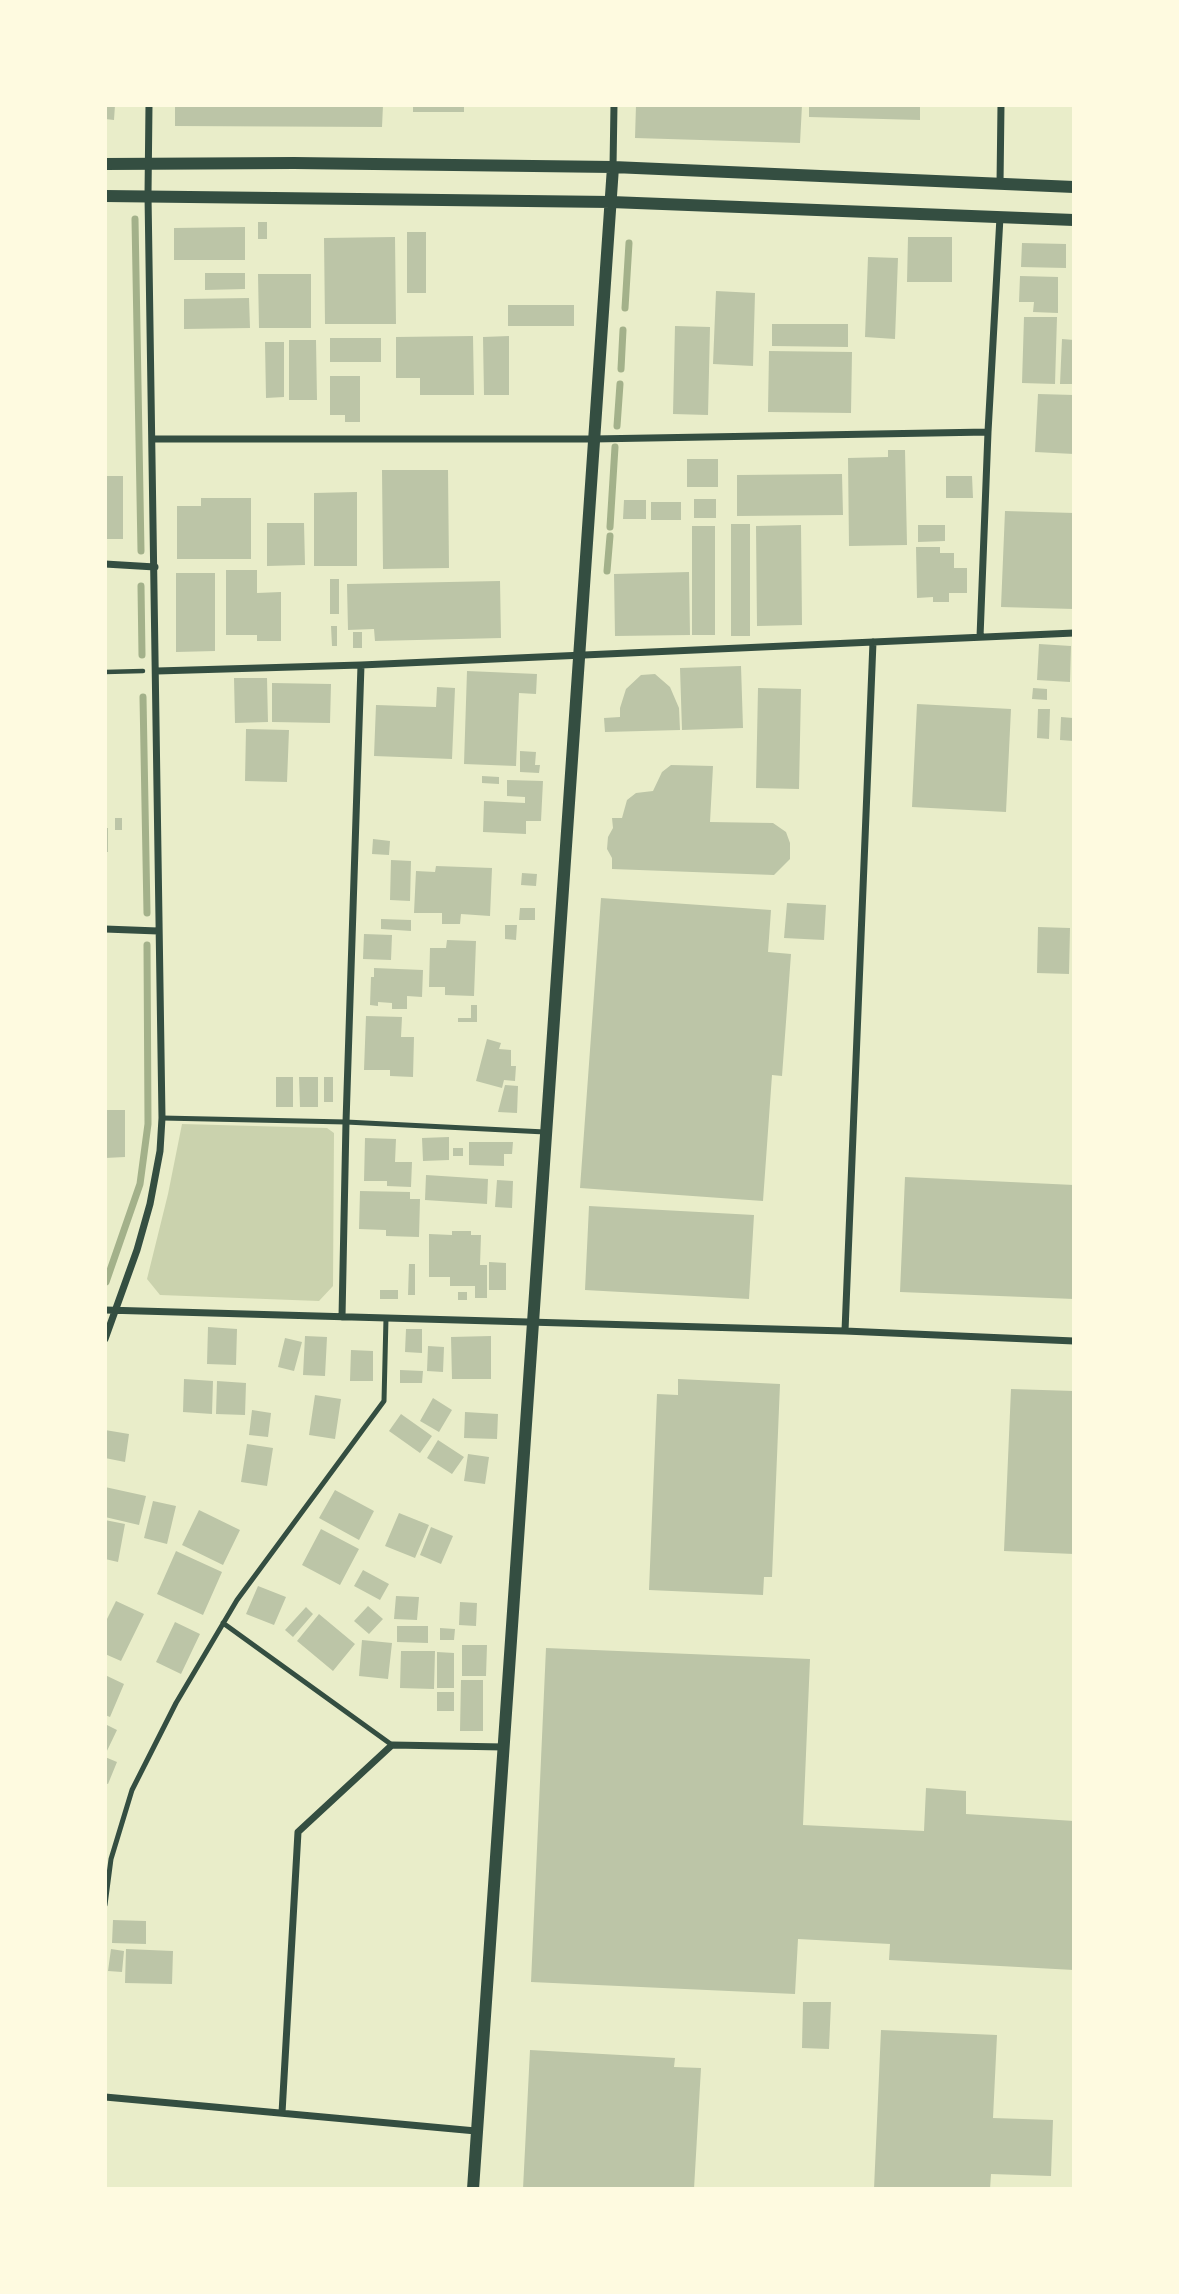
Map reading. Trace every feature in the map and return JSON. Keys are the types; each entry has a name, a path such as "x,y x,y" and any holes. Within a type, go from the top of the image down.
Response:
{"street":[{"path":"105,1339 117,1311 150,1204 160,1151 162,1118 148,195 149,105"},
{"path":"473,2189 611,202 614,105"},
{"path":"1000,185 1001,105"},
{"path":"105,164 294,163 613,167 1074,187"},
{"path":"105,196 611,202 1074,220"},
{"path":"980,637 1000,217"},
{"path":"152,439 593,439 988,432"},
{"path":"105,564 155,567"},
{"path":"157,671 361,665 1074,634"},
{"path":"845,1331 873,642"},
{"path":"342,1317 361,665"},
{"path":"105,929 158,931"},
{"path":"105,1310 1074,1340"},
{"path":"282,2113 298,1832 392,1745 504,1747"},
{"path":"105,2097 477,2131"}],"lane":[{"path":"162,1118 346,1122 545,1132"},
{"path":"105,1905 111,1859 132,1790 176,1703 237,1600 384,1401 386,1318"},
{"path":"223,1623 392,1745"}],"path":[{"path":"105,671 157,671"}],"green space":[{"path":"182,1124 327,1128 334,1133 333,1286 319,1301 160,1295 147,1279"}],"building":[{"path":"105,105 115,105 114,120 105,119"},
{"path":"175,105 383,105 382,127 175,126"},
{"path":"413,105 464,105 464,112 413,112"},
{"path":"636,105 802,105 800,143 635,138"},
{"path":"809,105 920,105 920,120 809,117"},
{"path":"258,222 267,222 267,239 258,239"},
{"path":"245,227 245,260 174,260 174,228"},
{"path":"407,232 426,232 426,293 407,293"},
{"path":"395,237 396,324 325,324 324,238"},
{"path":"908,237 952,237 952,282 907,282"},
{"path":"1022,243 1066,244 1066,268 1021,267"},
{"path":"868,257 898,258 895,339 865,337"},
{"path":"205,273 245,273 245,289 205,290"},
{"path":"258,274 311,274 311,328 259,328"},
{"path":"1020,276 1058,277 1058,313 1033,312 1034,302 1019,302"},
{"path":"716,291 755,293 753,366 713,364"},
{"path":"249,298 250,328 184,329 184,299"},
{"path":"508,305 574,305 574,326 508,326"},
{"path":"1024,317 1057,317 1055,384 1022,383"},
{"path":"772,324 848,324 848,347 772,346"},
{"path":"675,326 710,327 708,415 673,414"},
{"path":"473,336 474,395 420,395 420,378 396,378 396,337"},
{"path":"509,336 509,395 484,395 483,337"},
{"path":"330,338 381,338 381,362 330,362"},
{"path":"1062,339 1074,340 1074,384 1060,384"},
{"path":"289,340 316,340 317,400 289,400"},
{"path":"265,342 284,342 284,397 266,398"},
{"path":"769,351 852,352 851,413 768,412"},
{"path":"330,376 360,376 360,422 345,422 345,415 330,415"},
{"path":"1038,394 1074,395 1074,454 1035,452"},
{"path":"888,450 905,450 907,545 849,546 848,458 888,457"},
{"path":"687,459 718,459 718,487 687,487"},
{"path":"382,470 448,470 449,568 383,569"},
{"path":"842,474 843,515 737,516 737,475"},
{"path":"105,476 123,476 123,539 105,539"},
{"path":"946,476 972,476 973,498 946,498"},
{"path":"357,492 357,566 314,566 314,493"},
{"path":"201,498 251,498 251,559 177,559 177,506 201,506"},
{"path":"694,499 716,499 716,518 694,518"},
{"path":"624,500 646,500 646,519 623,519"},
{"path":"651,502 681,502 681,520 651,520"},
{"path":"1005,511 1074,513 1074,609 1001,607"},
{"path":"267,523 304,523 305,565 267,566"},
{"path":"731,524 750,524 750,636 731,636"},
{"path":"801,525 802,625 757,626 756,526"},
{"path":"918,525 945,525 945,541 918,542"},
{"path":"692,526 715,526 715,635 692,635"},
{"path":"916,547 940,547 940,553 954,553 954,568 967,568 967,593 949,593 949,602 933,602 933,597 917,598"},
{"path":"226,570 257,570 257,593 281,592 281,641 257,641 257,635 226,635"},
{"path":"689,572 690,635 615,636 614,574"},
{"path":"176,573 215,573 215,651 176,652"},
{"path":"330,579 339,579 339,614 330,614"},
{"path":"500,581 501,638 375,641 374,629 348,630 347,584"},
{"path":"331,626 337,626 337,646 332,646"},
{"path":"353,632 362,632 362,648 353,648"},
{"path":"1039,644 1071,646 1070,682 1037,680"},
{"path":"741,666 743,728 682,730 680,668"},
{"path":"467,671 537,674 536,694 519,693 516,766 464,764"},
{"path":"655,674 670,687 679,708 680,730 605,732 604,718 620,717 626,689 641,675"},
{"path":"234,678 267,678 268,722 235,723"},
{"path":"272,683 331,684 330,723 272,722"},
{"path":"437,687 455,688 452,759 374,756 376,705 436,707"},
{"path":"758,688 801,689 799,789 756,788"},
{"path":"1033,688 1047,689 1047,700 1032,699"},
{"path":"917,704 1011,709 1006,812 912,807"},
{"path":"1038,709 1050,709 1049,739 1037,738"},
{"path":"1061,717 1073,718 1073,741 1060,740"},
{"path":"246,729 289,730 287,782 245,781"},
{"path":"520,751 536,752 535,765 540,765 539,773 520,772"},
{"path":"671,765 713,766 710,822 773,823 786,832 790,843 790,859 774,875 612,869 612,858 607,849 608,837 613,828 612,818 622,818 627,800 636,793 653,791 662,772"},
{"path":"482,776 499,777 499,784 482,783"},
{"path":"507,780 543,781 541,821 526,821 526,834 483,832 484,801 525,803 525,797 507,796"},
{"path":"115,818 122,818 122,830 115,830"},
{"path":"105,828 108,828 108,852 105,852"},
{"path":"373,839 390,841 389,855 372,854"},
{"path":"391,860 411,861 410,901 390,900"},
{"path":"436,866 492,868 490,916 461,914 460,924 442,924 442,913 414,913 416,871 435,872"},
{"path":"522,873 537,874 536,886 521,885"},
{"path":"601,898 771,910 768,952 791,954 782,1076 772,1075 763,1201 580,1188"},
{"path":"787,903 826,905 824,940 784,938"},
{"path":"520,908 535,908 535,920 519,920"},
{"path":"381,919 411,920 411,931 381,929"},
{"path":"505,925 517,925 516,940 505,939"},
{"path":"1038,927 1070,928 1069,974 1037,973"},
{"path":"364,934 392,935 391,960 363,959"},
{"path":"447,940 476,941 474,996 445,995 445,987 429,987 430,948 446,948"},
{"path":"374,968 423,970 422,997 407,996 407,1009 392,1009 392,1003 378,1002 378,1006 370,1005"},
{"path":"471,1005 477,1005 477,1022 458,1022 458,1018 471,1018"},
{"path":"366,1016 402,1017 401,1037 414,1037 413,1077 390,1076 390,1070 364,1070"},
{"path":"487,1039 501,1043 499,1049 511,1050 511,1066 516,1066 515,1081 504,1080 502,1088 476,1081"},
{"path":"276,1077 293,1077 293,1107 276,1107"},
{"path":"299,1077 318,1077 318,1107 300,1107"},
{"path":"324,1077 333,1077 333,1102 324,1102"},
{"path":"505,1085 518,1086 517,1113 498,1112"},
{"path":"105,1110 125,1110 125,1157 105,1158"},
{"path":"449,1137 449,1160 423,1161 422,1138"},
{"path":"365,1138 396,1139 395,1162 412,1162 411,1187 387,1186 387,1181 364,1181"},
{"path":"469,1142 513,1142 512,1154 504,1154 504,1166 469,1165"},
{"path":"453,1148 463,1148 463,1156 453,1156"},
{"path":"426,1175 488,1179 487,1204 425,1200"},
{"path":"905,1177 1074,1185 1074,1299 900,1292"},
{"path":"497,1180 513,1181 512,1208 495,1207"},
{"path":"360,1191 410,1192 410,1199 420,1199 419,1237 386,1236 386,1230 359,1229"},
{"path":"589,1206 754,1215 749,1299 585,1290"},
{"path":"452,1231 471,1231 471,1235 481,1235 480,1265 487,1265 487,1298 475,1298 475,1286 450,1286 450,1277 429,1277 429,1234 452,1235"},
{"path":"489,1262 506,1263 506,1290 489,1290"},
{"path":"409,1264 415,1264 415,1295 408,1295"},
{"path":"380,1290 398,1290 398,1299 380,1299"},
{"path":"458,1292 467,1292 467,1300 458,1300"},
{"path":"208,1327 237,1329 236,1365 207,1364"},
{"path":"406,1329 422,1329 422,1353 405,1352"},
{"path":"305,1336 327,1337 325,1376 303,1375"},
{"path":"491,1336 491,1379 452,1379 451,1337"},
{"path":"285,1338 302,1342 294,1371 278,1367"},
{"path":"428,1346 444,1347 443,1372 427,1371"},
{"path":"351,1350 373,1351 373,1381 350,1381"},
{"path":"400,1370 423,1371 422,1383 400,1383"},
{"path":"184,1379 213,1381 212,1414 183,1412"},
{"path":"678,1379 780,1384 772,1577 764,1577 763,1595 649,1590 657,1394 678,1395"},
{"path":"217,1381 246,1383 245,1415 216,1414"},
{"path":"1011,1389 1074,1391 1074,1554 1004,1551"},
{"path":"315,1395 341,1399 335,1439 309,1435"},
{"path":"433,1398 452,1410 439,1432 420,1421"},
{"path":"252,1410 271,1413 268,1437 249,1435"},
{"path":"465,1412 498,1414 497,1439 464,1438"},
{"path":"401,1414 432,1436 420,1453 389,1431"},
{"path":"105,1430 129,1434 125,1462 105,1458"},
{"path":"438,1440 464,1457 452,1474 427,1458"},
{"path":"247,1444 273,1448 267,1486 241,1482"},
{"path":"468,1454 489,1457 485,1484 464,1481"},
{"path":"105,1487 146,1496 139,1525 105,1517"},
{"path":"335,1490 374,1511 359,1540 319,1518"},
{"path":"153,1501 176,1506 167,1544 144,1538"},
{"path":"199,1510 240,1530 223,1565 182,1545"},
{"path":"399,1513 429,1525 415,1558 385,1546"},
{"path":"105,1520 125,1524 118,1562 105,1559"},
{"path":"431,1527 453,1536 441,1564 420,1555"},
{"path":"321,1529 359,1549 340,1585 302,1565"},
{"path":"176,1551 222,1572 203,1615 157,1594"},
{"path":"363,1570 389,1584 380,1600 354,1586"},
{"path":"258,1586 286,1597 274,1625 246,1614"},
{"path":"396,1596 419,1597 417,1620 394,1619"},
{"path":"116,1601 144,1614 121,1661 105,1654 105,1623"},
{"path":"460,1602 477,1603 476,1626 459,1625"},
{"path":"368,1606 383,1619 369,1634 354,1621"},
{"path":"306,1607 313,1614 293,1637 285,1630"},
{"path":"319,1614 355,1644 333,1671 297,1641"},
{"path":"175,1622 200,1634 181,1674 156,1662"},
{"path":"397,1626 428,1626 428,1643 397,1642"},
{"path":"440,1628 455,1629 454,1640 440,1640"},
{"path":"362,1640 392,1643 388,1679 359,1676"},
{"path":"462,1645 487,1645 486,1676 462,1676"},
{"path":"546,1648 810,1659 803,1825 924,1831 926,1788 966,1791 966,1814 1074,1821 1074,1970 889,1960 890,1944 798,1939 795,1994 531,1982"},
{"path":"401,1651 435,1651 434,1689 400,1688"},
{"path":"437,1652 454,1653 454,1688 437,1688"},
{"path":"105,1675 124,1684 110,1717 105,1715"},
{"path":"461,1680 483,1680 483,1731 460,1731"},
{"path":"437,1692 454,1692 454,1711 437,1711"},
{"path":"105,1724 117,1730 105,1755"},
{"path":"105,1757 117,1762 108,1784 105,1783"},
{"path":"113,1920 146,1921 146,1944 112,1943"},
{"path":"111,1949 124,1951 122,1972 108,1971"},
{"path":"126,1949 173,1951 172,1984 125,1983"},
{"path":"803,2002 831,2002 829,2049 802,2048"},
{"path":"881,2030 997,2035 993,2118 1053,2120 1051,2176 991,2174 990,2189 874,2189"},
{"path":"530,2050 675,2058 674,2067 701,2068 694,2189 523,2189"}],"waterway":[{"path":"135,219 141,551"},
{"path":"625,308 629,243"},
{"path":"621,369 623,330"},
{"path":"617,426 620,384"},
{"path":"610,527 615,447"},
{"path":"607,571 610,536"},
{"path":"141,586 142,655"},
{"path":"143,697 147,913"},
{"path":"106,1282 140,1184 148,1124 147,945"}]}
